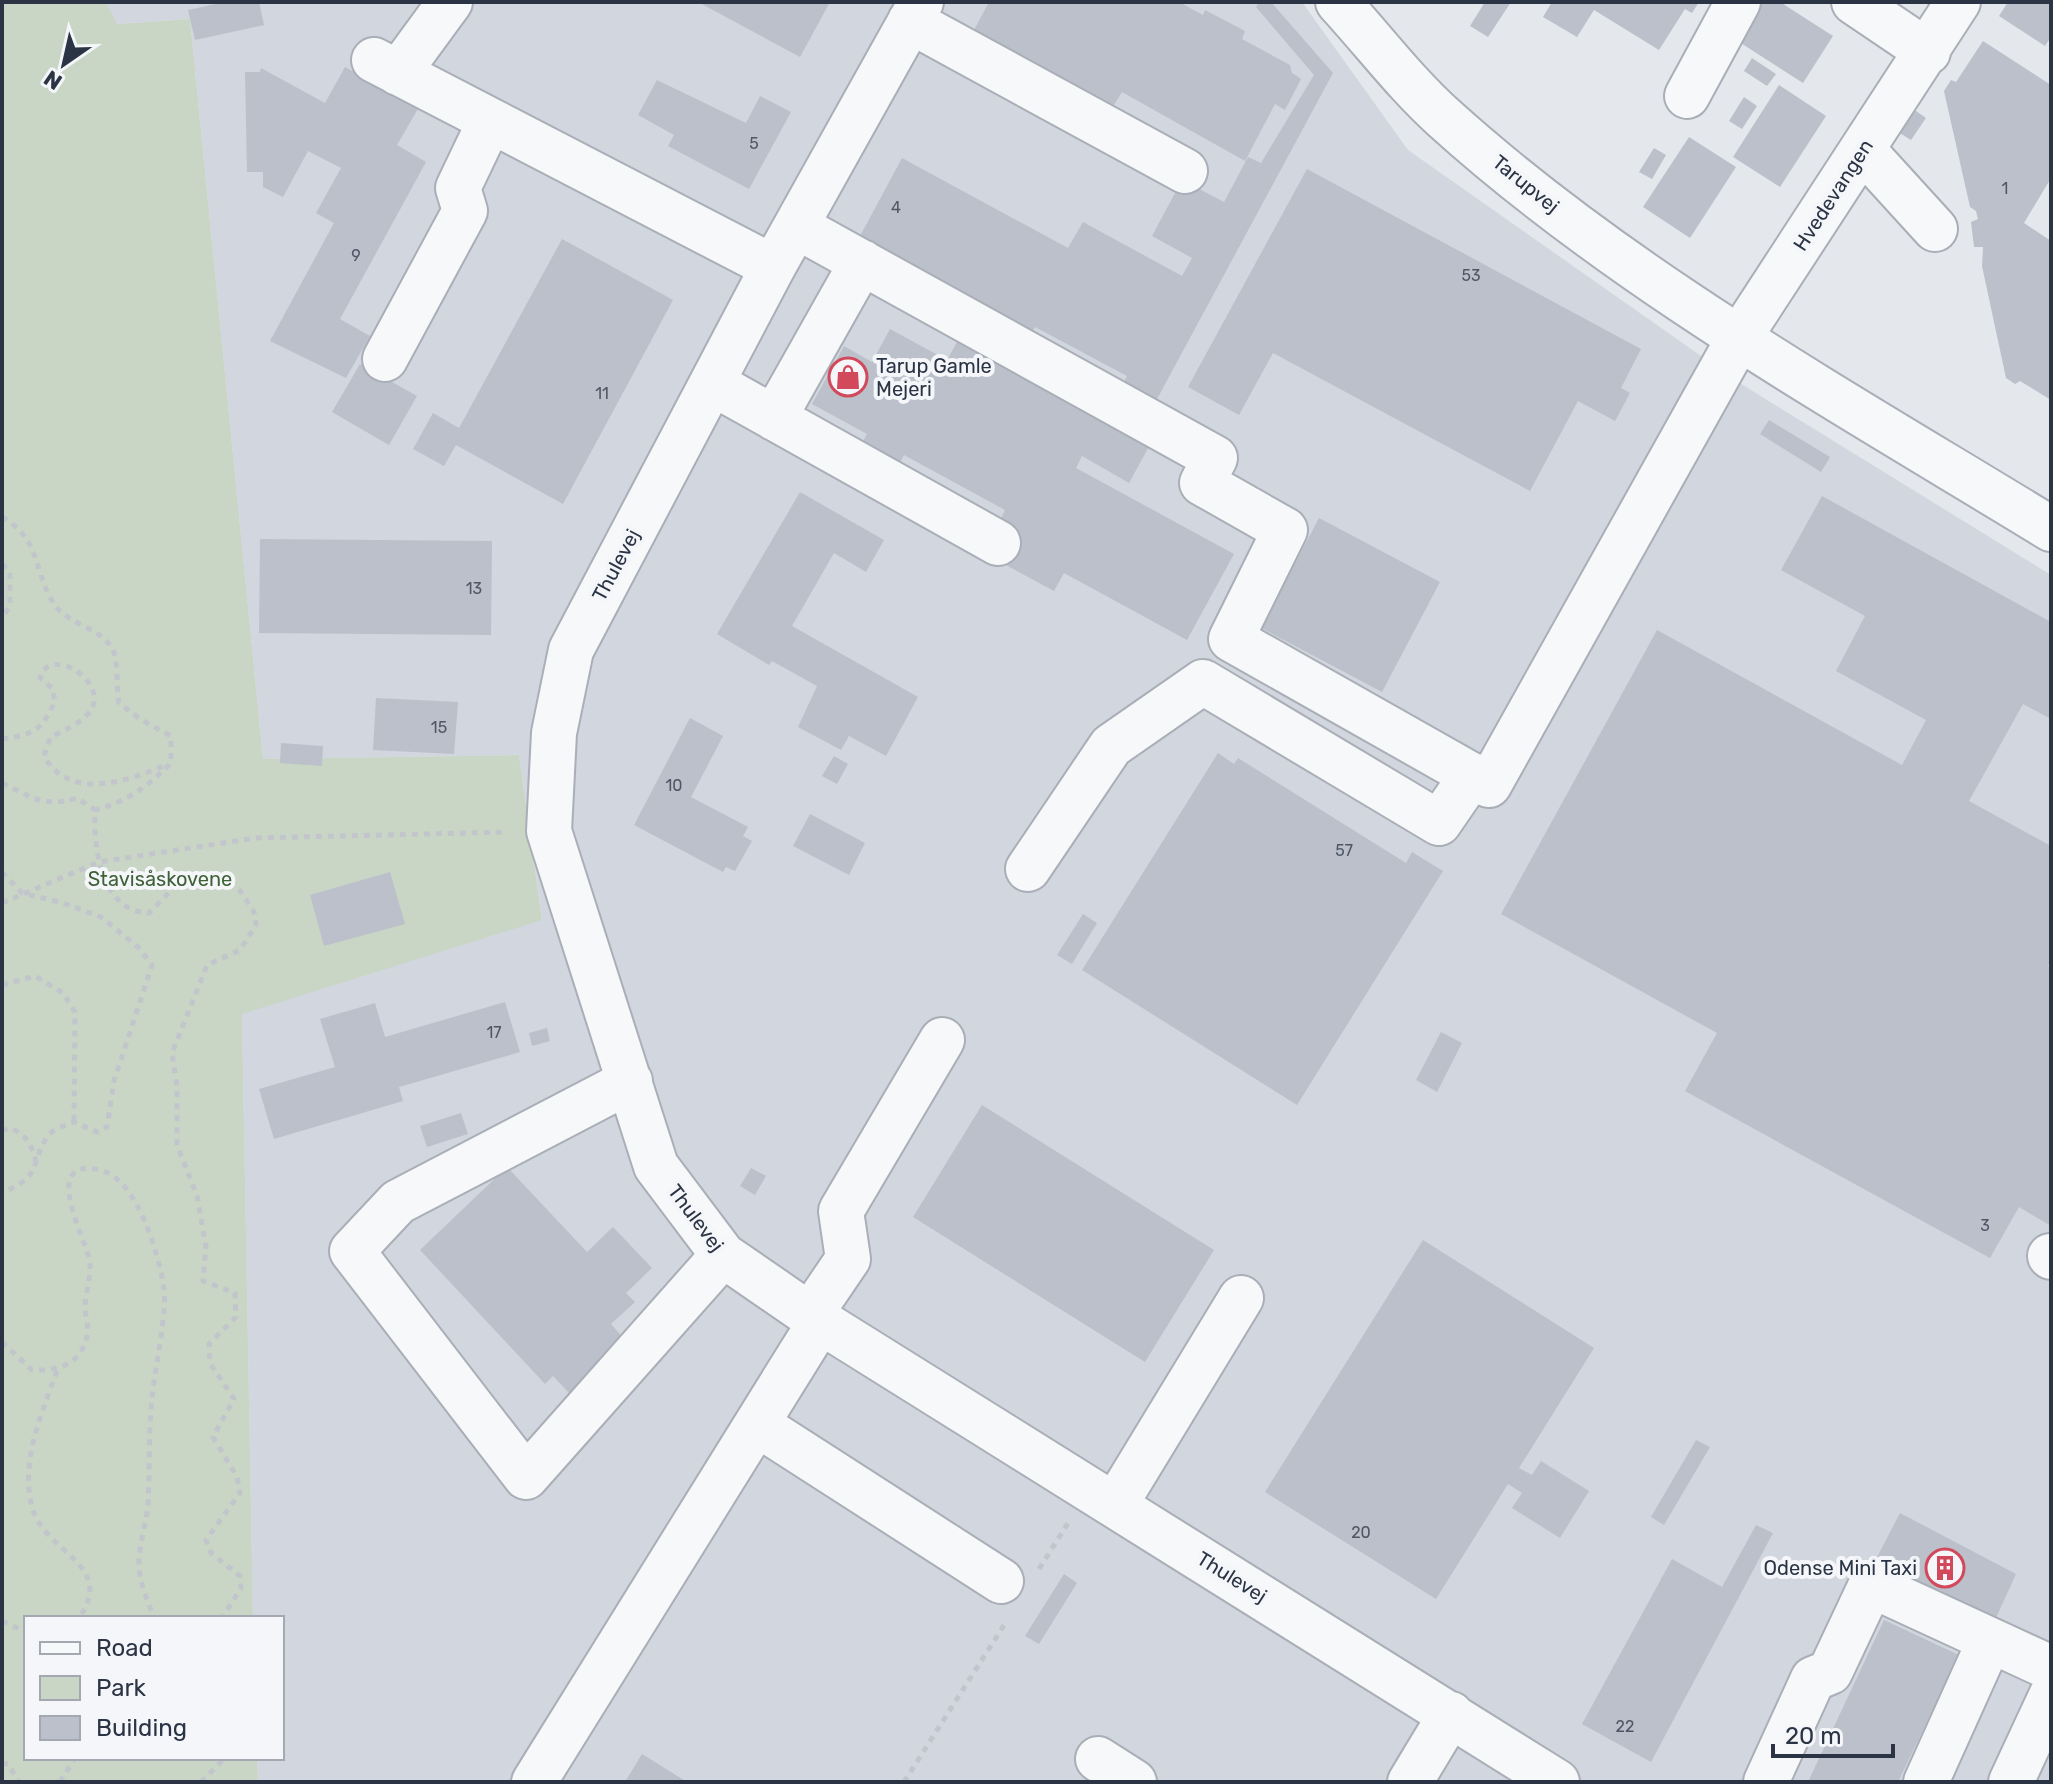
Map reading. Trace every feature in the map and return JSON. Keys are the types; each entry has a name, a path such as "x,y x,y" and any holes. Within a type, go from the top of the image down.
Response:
{"street":[{"path":"450,2 386,67 773,267"},
{"name":"Tarupvej","path":"1338,2 1443,117 1563,214 1739,338 2051,529"},
{"path":"1687,96 1738,2"},
{"path":"1854,2 1928,52"},
{"name":"Hvedevangen","path":"1739,338 1958,2"},
{"path":"915,11 1185,171"},
{"name":"Thulevej","path":"915,11 773,267 571,650 554,733 549,831 656,1166 723,1255 815,1319 1557,1782"},
{"path":"385,359 465,211 458,188 490,121"},
{"path":"1863,150 1935,229"},
{"path":"796,226 1215,458 1202,483 1285,530 1231,639 1481,780"},
{"path":"774,418 862,262"},
{"path":"1028,869 1111,746 1203,682 1439,823 1481,780 1739,338"},
{"path":"712,383 998,543"},
{"path":"534,1782 757,1424 848,1259 841,1211 942,1040"},
{"path":"630,1081 398,1202 352,1251 526,1477 723,1255"},
{"path":"1102,1496 1241,1298"},
{"path":"757,1424 1014,1593"},
{"path":"1766,1782 1813,1679 1830,1672 1871,1585 2051,1668"},
{"path":"1926,1782 1990,1640"},
{"path":"2011,1782 2051,1696"},
{"path":"1410,1782 1451,1714"}],"path":[{"path":"2,517 18,526 31,544 51,601 70,621 102,636 114,651 119,703 171,736 171,763 144,790 122,803 95,810 77,798 43,803 2,783"},
{"path":"2,564 10,572 10,605 2,619"},
{"path":"2,739 24,737 40,728 55,701 52,688 40,678 41,672 53,664 62,663 80,674 94,690 96,702 87,716 50,738 44,756 49,765 74,781 121,784 171,763"},
{"path":"95,810 93,837 99,862 109,886 124,907 134,912 149,913 177,884 209,876 239,889 254,912 256,925 240,950 207,965 172,1053 177,1086 177,1145 197,1196 206,1247 203,1281 235,1293 236,1317 209,1344 210,1363 234,1399 213,1437 237,1477 240,1493 206,1540 211,1553 240,1576 241,1588 223,1616"},
{"path":"2,903 99,862 256,838 549,831"},
{"path":"2,872 22,893 101,917 138,947 152,965 114,1081 111,1119 107,1127 97,1132 74,1122"},
{"path":"2,985 35,976 63,993 75,1012 74,1122"},
{"path":"2,1193 23,1184 38,1166 47,1136 74,1122"},
{"path":"2,1131 9,1128 20,1131 31,1143 38,1166"},
{"path":"2,1342 32,1370 57,1371 70,1364 87,1334 85,1309 90,1264 71,1211 68,1185 73,1175 83,1170 101,1170 121,1181 146,1224 165,1291 150,1412 147,1521 139,1560 143,1593 153,1616"},
{"path":"57,1371 30,1444 32,1508 47,1534 89,1575 92,1590 80,1616"},
{"path":"904,1782 1014,1593 1102,1496"},
{"path":"2,1621 24,1631"},
{"path":"60,1782 74,1760"},
{"path":"201,1782 223,1760"},
{"path":"2,1763 8,1764 19,1782"}],"shaded area":[{"path":"106,2 1302,2 1408,150 1738,382 2051,575 2051,1782 258,1782 257,1760 284,1760 284,1616 253,1616 242,1013 542,919 519,755 263,759 190,19 116,24"}],"green space":[{"name":"Stavisåskovene","path":"2,2 106,2 117,24 190,19 263,759 519,755 542,920 242,1014 253,1616 24,1616 24,1760 257,1760 258,1782 2,1782"}],"building":[{"path":"225,2 259,2 264,25 195,40 188,10"},
{"path":"698,2 830,2 800,57"},
{"path":"989,2 1179,2 1203,15 1205,10 1245,31 1242,39 1290,65 1292,73 1301,79 1285,110 1275,104 1245,161 1122,92 1114,105 974,30"},
{"path":"1259,2 1271,2 1333,73 1150,412 1117,395 1127,376 1035,327 1032,332 859,238 902,158 1068,248 1083,222 1182,276 1192,258 1152,236 1182,180 1224,202 1248,157 1261,163 1314,75 1256,7"},
{"path":"1485,2 1511,2 1488,37 1470,26"},
{"path":"1552,2 1699,2 1692,13 1685,9 1659,50 1594,10 1577,37 1543,17"},
{"path":"1756,2 1780,2 1833,36 1803,83 1733,38"},
{"path":"2008,2 2051,2 2051,37 2045,46 1999,16"},
{"path":"1983,41 2051,85 2051,178 2024,223 2051,241 2051,400 2020,381 2015,384 2006,378 1982,266 1983,247 1974,247 1971,222 1978,219 1976,211 1970,207 1944,91 1951,80 1956,82"},
{"path":"1752,58 1776,74 1767,86 1744,71"},
{"path":"345,67 419,107 397,145 426,162 340,319 370,336 346,378 270,341 334,223 316,213 341,168 308,151 283,197 263,187 263,172 247,172 245,72 260,72 261,68 325,103"},
{"path":"657,80 746,123 760,96 791,112 749,189 668,146 674,135 638,115"},
{"path":"1779,85 1826,116 1780,187 1733,157"},
{"path":"1744,97 1757,106 1742,129 1729,121"},
{"path":"1913,109 1926,118 1911,140 1898,132"},
{"path":"1689,137 1736,167 1690,238 1643,207"},
{"path":"1654,148 1666,155 1652,179 1639,172"},
{"path":"1307,169 1641,349 1621,388 1630,393 1615,421 1578,401 1530,491 1273,353 1239,415 1188,387"},
{"path":"562,239 673,300 563,504 456,445 444,466 413,449 433,413 459,428"},
{"path":"890,329 947,360 957,342 971,350 974,344 1152,441 1129,483 1082,456 1076,468 1234,554 1187,640 1064,573 1054,591 1004,564 1019,537 998,525 1005,510 904,455 897,469 859,449 867,434 812,404 844,346 872,362"},
{"path":"360,364 417,396 389,445 332,412"},
{"path":"1769,420 1830,457 1821,472 1760,434"},
{"path":"800,492 884,540 866,572 834,553 792,626 918,697 886,756 849,736 841,750 798,727 817,686 772,661 769,665 717,634"},
{"path":"1822,496 2051,622 2051,719 2023,704 1969,801 2051,846 2051,960 2048,966 2051,968 2051,1226 2019,1207 1990,1258 1685,1091 1717,1033 1501,914 1657,630 1902,765 1926,720 1836,671 1865,616 1781,570"},
{"path":"1319,518 1440,582 1382,692 1261,628"},
{"path":"260,539 492,541 491,635 259,633"},
{"path":"376,698 458,702 454,754 373,750"},
{"path":"690,718 723,736 691,797 748,827 743,836 752,841 735,871 726,867 723,872 634,825"},
{"path":"281,743 323,746 322,766 280,763"},
{"path":"1218,753 1234,764 1238,758 1406,863 1412,852 1443,871 1297,1105 1082,970"},
{"path":"834,756 848,764 837,784 822,776"},
{"path":"810,814 865,843 849,875 793,846"},
{"path":"390,872 405,924 324,946 310,895"},
{"path":"1083,914 1097,923 1072,964 1057,955"},
{"path":"505,1002 520,1052 399,1087 403,1101 274,1139 259,1089 335,1067 320,1019 375,1003 385,1037"},
{"path":"547,1028 550,1041 532,1046 529,1033"},
{"path":"1441,1032 1462,1043 1437,1092 1416,1080"},
{"path":"982,1105 1214,1250 1145,1362 913,1217"},
{"path":"461,1113 468,1134 427,1147 420,1126"},
{"path":"507,1167 587,1252 613,1227 652,1268 626,1293 635,1302 611,1324 625,1340 569,1393 553,1376 545,1384 420,1250"},
{"path":"751,1168 766,1176 755,1195 740,1186"},
{"path":"1423,1240 1594,1348 1519,1468 1532,1475 1541,1461 1589,1491 1560,1538 1512,1508 1522,1493 1508,1484 1436,1599 1265,1492"},
{"path":"1696,1440 1710,1447 1664,1525 1651,1517"},
{"name":"Odense Mini Taxi","path":"1900,1513 2016,1574 1995,1620 1874,1563"},
{"path":"1756,1525 1773,1533 1651,1762 1582,1724 1672,1559 1722,1587"},
{"path":"1064,1574 1077,1583 1039,1644 1025,1636"},
{"path":"1884,1620 1959,1655 1898,1782 1808,1782"},
{"path":"642,1754 687,1782 625,1782"}],"place":[{"name":"Tarup Gamle Mejeri","path":"848,377"},
{"name":"Odense Mini Taxi","path":"1945,1568"}]}
